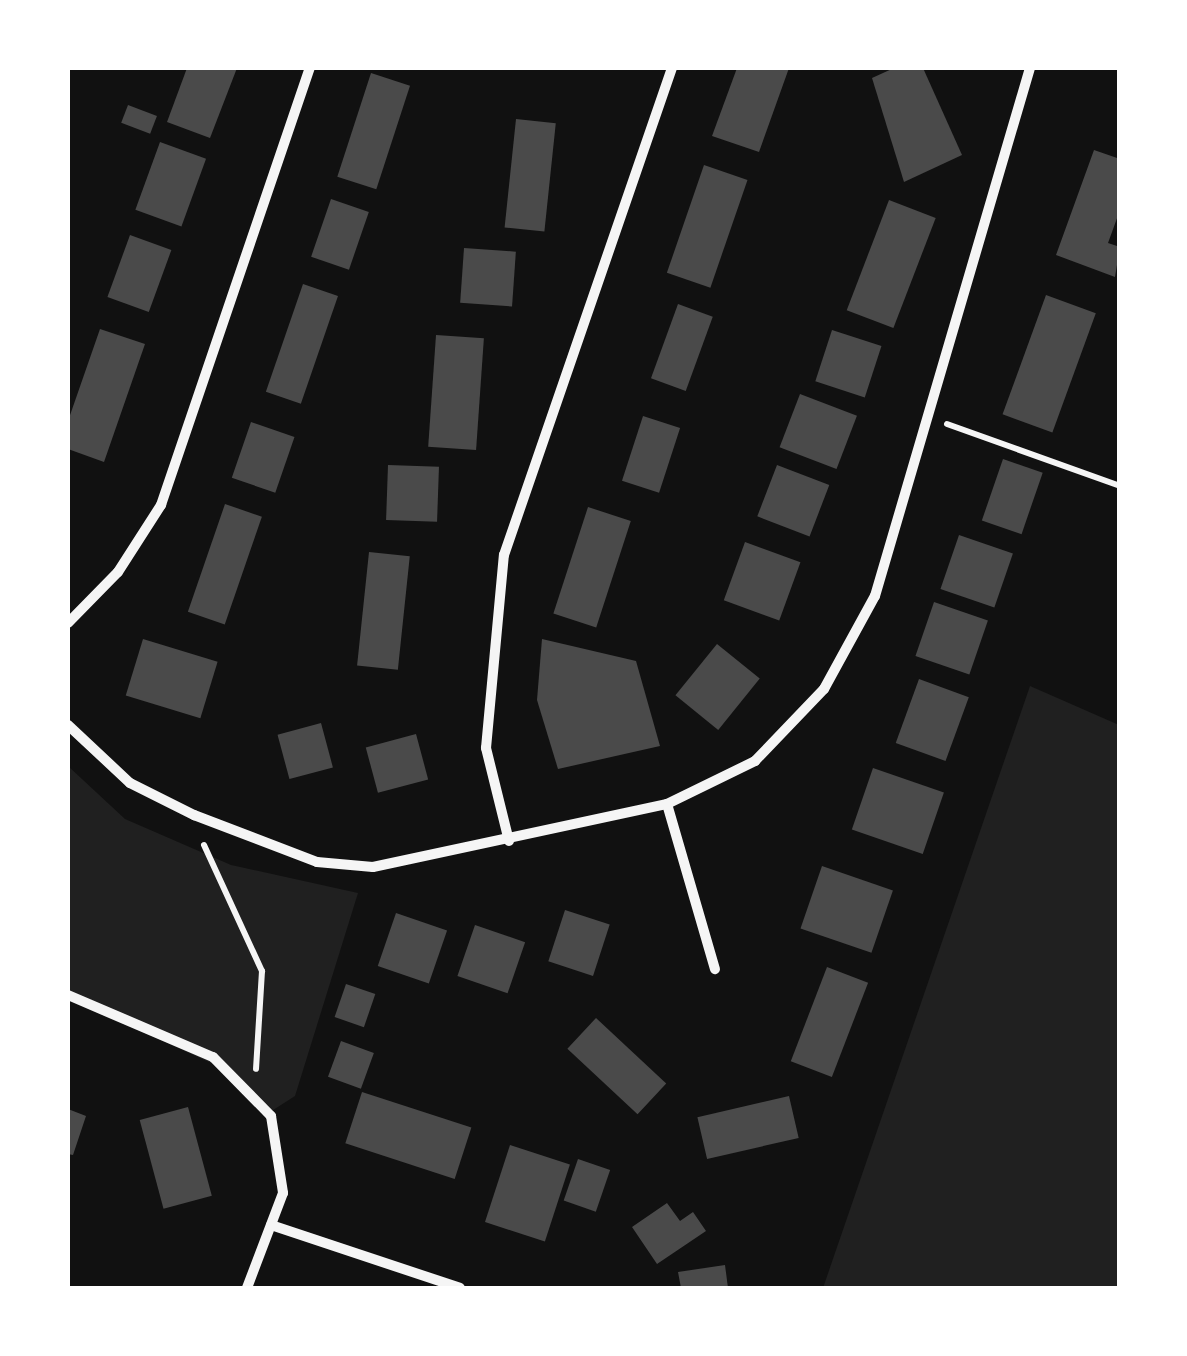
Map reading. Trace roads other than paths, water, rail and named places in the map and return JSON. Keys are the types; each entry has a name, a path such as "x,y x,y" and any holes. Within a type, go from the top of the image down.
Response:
{"street":[{"path":"68,623 118,572 161,505 310,68"},
{"path":"509,841 486,748 504,556 672,68"},
{"path":"68,725 130,782 194,815 317,862 372,867 509,841 667,804 755,761 824,689 876,596 1030,68"},
{"path":"667,804 715,969"},
{"path":"68,995 162,1029 255,1091 284,1169 270,1225 247,1288"},
{"path":"270,1225 460,1288"}]}
